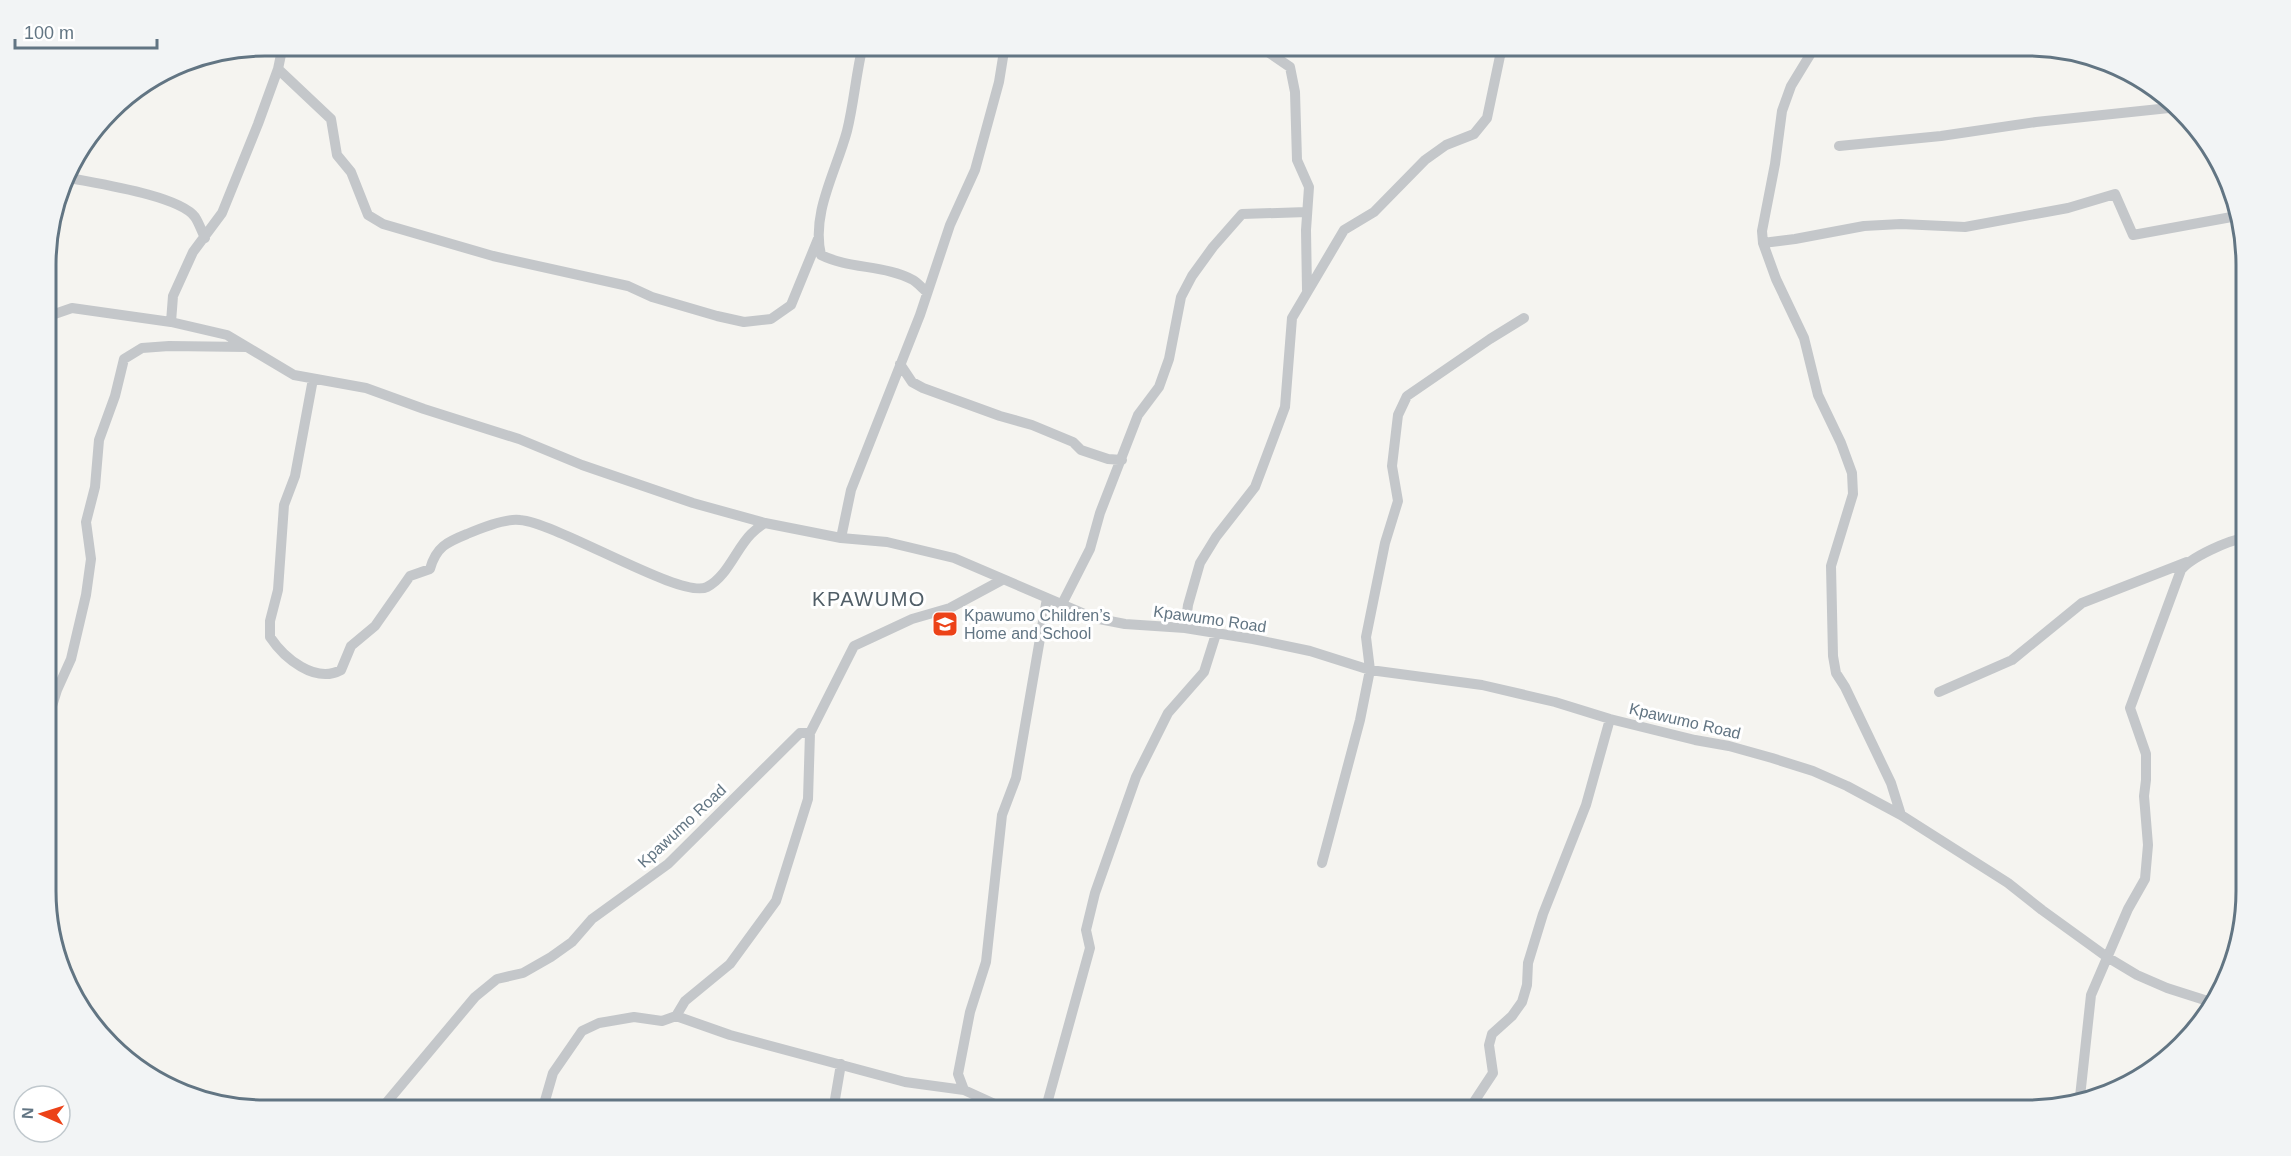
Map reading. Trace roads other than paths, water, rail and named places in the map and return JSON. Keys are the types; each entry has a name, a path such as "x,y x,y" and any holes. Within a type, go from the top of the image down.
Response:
{"street":[{"path":"171,322 173,296 193,252 222,213 278,69 281,56"},
{"path":"278,69 331,119 337,155 351,172 368,215 383,224 493,256 628,286 652,297 744,322 771,320 791,304 818,239 823,202 847,130 860,56"},
{"path":"841,537 851,490 927,292 950,225 975,170 999,82 1003,56"},
{"path":"1274,56 1290,68 1295,92 1297,160 1309,187 1307,291"},
{"path":"1185,628 1188,605 1200,563 1216,537 1255,487 1285,407 1292,318 1344,230 1374,212 1425,160 1446,145 1474,134 1487,118 1500,56"},
{"path":"1809,56 1791,86 1782,111 1775,164 1762,231 1763,243 1776,279 1804,338 1818,395 1841,443 1851,473 1853,494 1831,566 1833,656 1836,673 1891,783 1901,815"},
{"path":"1839,146 2165,108"},
{"path":"74,179 179,204 194,216 205,238"},
{"path":"1763,243 1864,226 1901,224 1965,227 2068,208 2115,194 2133,235 2229,217"},
{"path":"1062,604 1090,549 1100,513 1138,416 1159,387 1169,359 1181,297 1192,276 1213,247 1242,214 1307,212"},
{"path":"818,239 821,255 828,259 913,280 927,292"},
{"name":"Kpawumo Road","path":"56,314 72,308 171,322 227,335 294,375 366,388 519,439 582,465 646,485 693,503 765,523 841,537 887,542 954,558 1094,618 1125,624 1185,628 1310,651 1370,670 1482,685 1695,740 1729,746 1813,771 1901,815 2008,883 2107,957 2137,975 2205,1000"},
{"path":"1322,863 1360,720 1370,670 1366,637 1385,543 1398,501 1392,466 1398,415 1407,396 1524,318"},
{"path":"56,693 71,659 86,595 91,559 87,522 95,488 99,440 115,396 124,359 142,348 151,347 247,347"},
{"path":"900,364 912,382 923,388 1032,425 1073,442 1081,450 1108,459 1122,460"},
{"path":"313,379 295,476 284,505 278,590 270,621 270,637 291,661 317,674 333,674 341,670 351,645 375,626 410,576 430,569 434,554 449,541 484,527 519,519 548,528 670,581 693,588 707,588 719,577 750,534 765,523"},
{"path":"1939,692 2012,660 2082,603 2187,562 2236,539"},
{"path":"2080,1093 2091,995 2128,909 2145,879 2148,845 2144,796 2146,754 2130,708 2181,570 2187,562"},
{"path":"545,1100 553,1073 582,1031 599,1023 634,1017 662,1021 676,1016 686,1001 730,964 776,901 808,799 810,733 854,646 912,619 950,608 1002,580"},
{"path":"964,1090 957,1074 970,1012 986,962 1002,815 1016,778 1047,598"},
{"path":"1048,1100 1090,948 1086,930 1095,893 1136,777 1168,713 1204,672 1216,634"},
{"path":"1475,1100 1493,1073 1489,1045 1492,1034 1512,1016 1522,1002 1527,986 1528,963 1543,914 1586,806 1610,719"},
{"name":"Kpawumo Road","path":"389,1100 475,997 497,979 523,973 572,942 592,919 668,864 800,733 810,733"},
{"path":"676,1016 730,1035 905,1082 964,1090 986,1100"},
{"path":"835,1100 841,1064"}],"place":[{"name":"Kpawumo Children’s Home and School","path":"945,624"}],"district":[{"name":"KPAWUMO","path":"869,599"}]}
